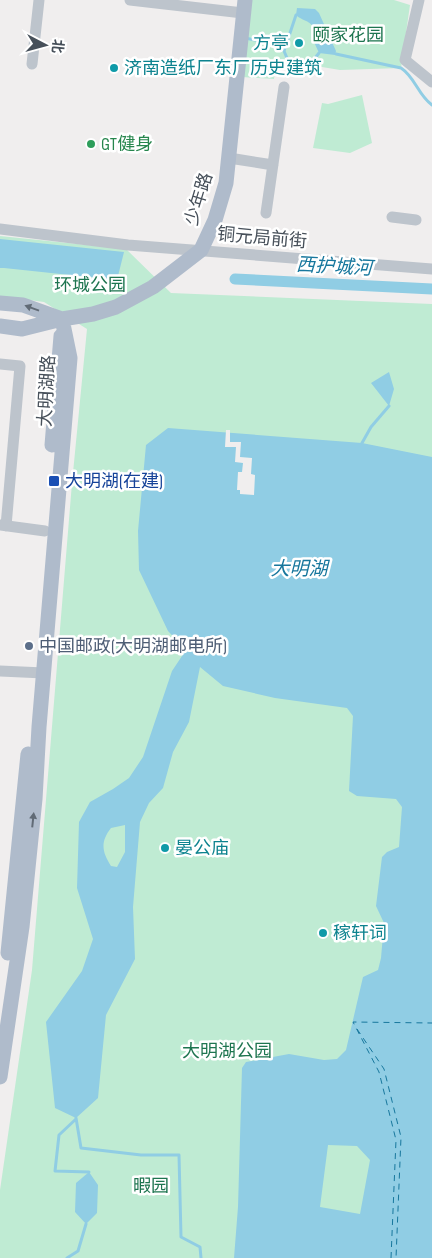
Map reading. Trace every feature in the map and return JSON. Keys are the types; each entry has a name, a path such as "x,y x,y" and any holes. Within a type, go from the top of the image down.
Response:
{"main road":[{"name":"少年路","path":"0,326 22,329 62,319 93,314 116,307 153,287 201,250 214,220 226,183 244,6"},
{"path":"0,303 23,305 62,319"},
{"name":"大明湖路","path":"0,1077 16,974 35,799 46,532 62,319"},
{"name":"大明湖路","path":"0,1021 39,673 70,358 62,319"}],"street":[{"path":"32,64 39,0"},
{"path":"130,0 244,6"},
{"path":"418,0 405,60 432,82"},
{"path":"266,213 284,87"},
{"path":"229,158 273,165"},
{"path":"392,218 416,220"},
{"name":"铜元局前街","path":"0,229 128,245 432,269"},
{"path":"0,364 20,366 3,525 46,532"},
{"path":"0,671 39,673"}],"green space":[{"name":"颐家花园","path":"251,0 394,0 410,5 401,68 340,70 316,66 314,73 276,65 274,79 242,77"},
{"path":"362,95 372,143 350,153 313,148 322,103 328,104"},
{"name":"大明湖公园","path":"0,236 126,249 171,293 432,304 432,1258 0,1258 0,1190 32,970 72,483 87,329 44,302 0,296"}],"water":[{"path":"297,8 315,9 319,13 336,51 335,55 319,53 314,42 314,28 310,23 296,15"},
{"path":"0,239 124,252 117,280 0,268"},
{"path":"389,372 394,389 389,406 371,383"},
{"name":"大明湖","path":"168,428 362,443 432,457 432,1258 234,1258 238,1207 242,1068 246,1062 289,1054 324,1060 337,1059 346,1050 363,977 378,970 381,958 384,923 376,906 382,857 387,852 399,847 402,807 396,799 357,796 349,791 353,716 347,708 275,698 223,686 200,667 189,722 173,752 163,788 149,803 140,822 133,907 135,959 106,1015 98,1098 76,1118 55,1108 46,1022 82,971 93,939 77,888 79,822 90,802 129,778 143,757 172,671 186,650 168,631 139,570 138,531 146,445","holes":["125,825 125,852 117,867 111,866 104,852 105,838 111,828","328,1145 357,1146 370,1160 360,1214 320,1207"]},
{"path":"89,1172 98,1185 97,1213 86,1224 75,1212 76,1183"}],"pier":[{"path":"226,430 230,430 230,442 241,442 240,457 252,458 251,474 255,475 254,495 240,494 240,490 237,490 238,472 242,472 243,463 235,462 236,447 225,447"}],"waterway":[{"path":"296,15 284,51 290,65 308,67 319,53"},
{"path":"245,38 285,46"},
{"path":"336,54 401,68 410,76 423,96 432,105"},
{"name":"西护城河","path":"235,279 432,289"},
{"path":"362,443 371,427 389,406"},
{"path":"76,1118 81,1148 141,1155 179,1155 181,1237 200,1247 201,1258"},
{"path":"76,1119 59,1135 55,1171 89,1172"},
{"path":"67,1258 78,1251 86,1224"}],"ferry route":[{"path":"391,1258 396,1140 379,1072 353,1022 432,1023"},
{"path":"357,1029 384,1069 401,1137 396,1258"}],"place":[{"name":"方亭","path":"299,43"},
{"name":"济南造纸厂东厂历史建筑","path":"114,68"},
{"name":"GT健身","path":"91,144"},
{"name":"大明湖(在建)","path":"54,481"},
{"name":"中国邮政(大明湖邮电所)","path":"29,646"},
{"name":"晏公庙","path":"165,848"},
{"name":"稼轩词","path":"323,933"}],"park label":[{"name":"环城公园","path":"90,285"},
{"name":"暇园","path":"151,1186"}]}
